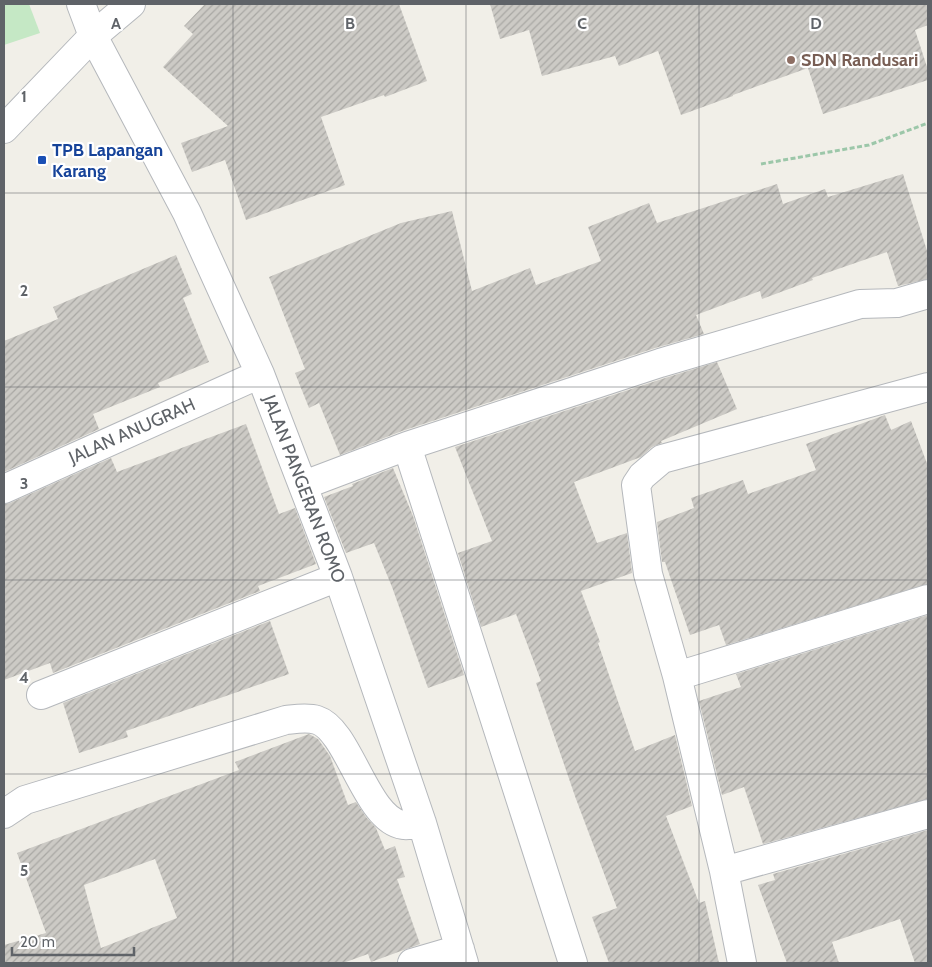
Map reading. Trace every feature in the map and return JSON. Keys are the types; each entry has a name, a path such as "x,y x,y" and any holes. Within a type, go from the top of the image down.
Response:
{"street":[{"name":"JALAN PANGERAN ROMO","path":"81,4 93,36 187,213 260,374 338,577 422,823 462,956"},
{"path":"4,129 93,36 131,4"},
{"path":"304,486 407,446 660,363 850,306 897,303 928,294"},
{"name":"JALAN ANUGRAH","path":"4,489 260,374"},
{"path":"742,963 724,871 677,676 648,574 636,485 642,476 662,459 928,387"},
{"path":"407,446 573,963"},
{"path":"40,695 338,577"},
{"path":"677,676 928,598"},
{"path":"4,814 25,800 286,720 303,718 317,720 328,726 337,737 371,798 392,822 404,825 422,823"},
{"path":"724,871 928,814"},
{"path":"412,963 462,956"}],"path":[{"path":"761,164 869,145 928,123"}],"green space":[{"path":"4,4 29,4 40,33 4,45"}],"building":[{"path":"205,4 399,4 427,81 385,97 384,95 321,117 345,185 246,220 225,160 192,172 181,143 228,126 163,67 193,34 184,26"},
{"path":"490,4 928,4 928,25 915,30 928,70 928,80 823,114 808,68 681,115 658,51 619,66 615,56 542,76 529,30 500,39"},
{"path":"903,174 928,254 928,279 898,286 887,252 812,278 813,280 762,299 760,291 696,315 704,334 655,348 402,431 340,455 319,403 309,408 295,373 305,369 269,277 401,223 452,211 472,291 530,268 536,285 601,261 588,227 649,203 657,223 777,184 783,204 825,189 828,197"},
{"path":"176,255 192,294 183,298 209,362 158,383 160,387 93,414 99,429 4,472 4,341 58,319 53,307"},
{"path":"717,362 737,409 661,441 662,443 652,447 641,457 574,482 597,543 627,533 632,573 581,591 600,642 598,643 635,751 675,735 692,806 666,816 699,903 705,901 719,963 609,963 592,917 617,908 576,799 536,683 541,681 516,614 481,627 458,553 492,541 455,447"},
{"path":"885,415 891,430 911,421 928,466 928,584 726,645 719,625 690,635 665,562 662,562 657,522 694,508 691,498 743,480 748,494 816,470 806,444"},
{"path":"246,424 279,514 295,508 316,564 258,586 260,591 53,673 50,663 4,680 4,504 111,458 117,472"},
{"path":"393,468 413,516 464,675 428,688 392,587 374,543 346,553 324,497"},
{"path":"928,615 928,799 763,844 744,787 722,795 699,701 741,687 736,674"},
{"path":"270,621 289,674 126,731 128,737 79,753 63,703"},
{"path":"309,734 318,739 330,756 348,805 356,802 376,828 385,850 395,846 405,877 397,879 420,944 371,962 368,954 343,963 4,963 4,945 46,933 17,853 239,770 235,762","holes":["155,859 177,918 101,948 84,885"]},
{"path":"928,830 928,963 915,963 900,919 832,942 839,963 787,963 758,885 775,880 773,874"}],"place":[{"name":"SDN Randusari","path":"791,60"},
{"name":"TPB Lapangan Karang","path":"42,160"}]}
